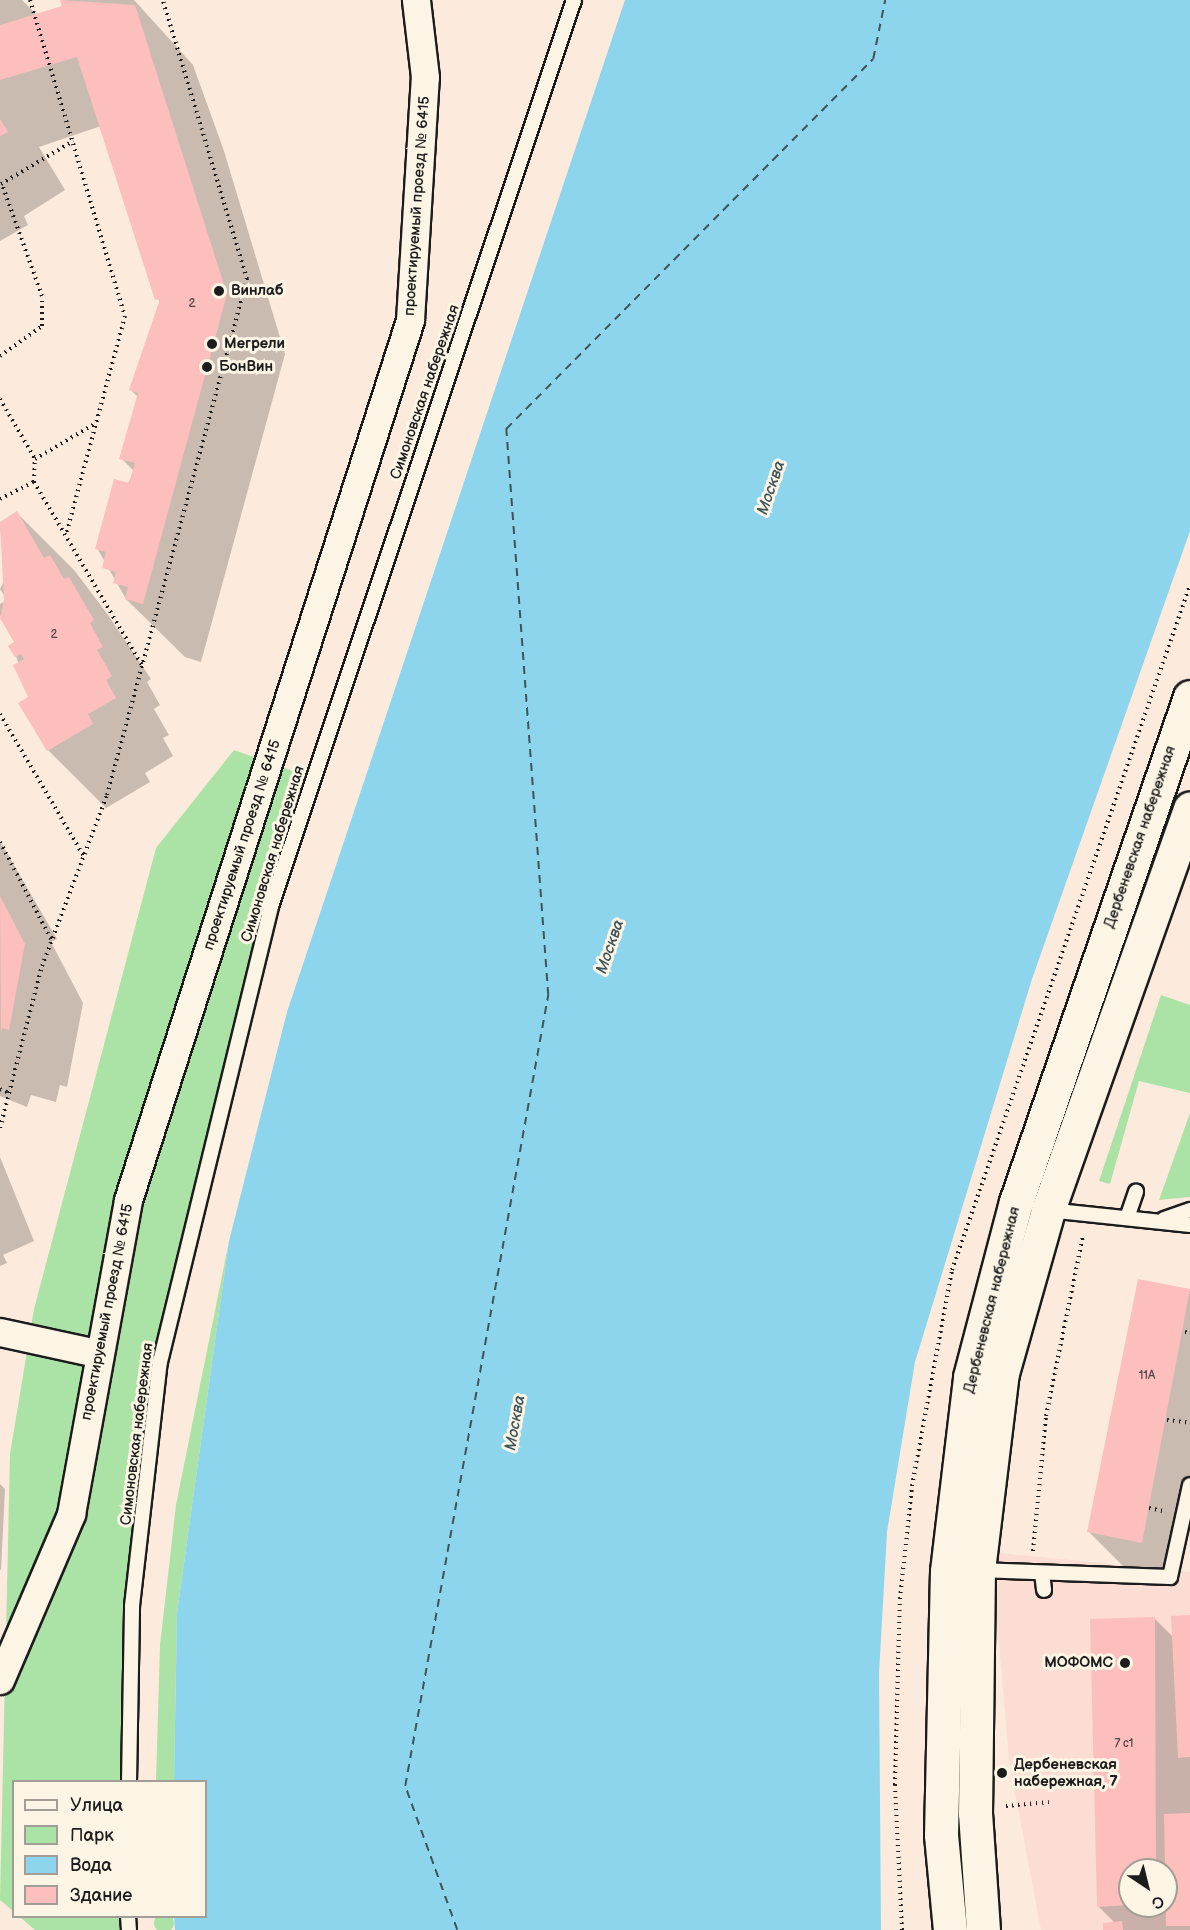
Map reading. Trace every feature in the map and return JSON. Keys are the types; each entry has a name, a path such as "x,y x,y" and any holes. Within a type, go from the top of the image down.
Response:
{"main road":[{"name":"Дербеневская набережная","path":"950,1930 941,1835 946,1571 970,1377 1016,1202 1190,697"},
{"name":"Дербеневская набережная","path":"983,1930 975,1813 978,1570 1002,1373 1048,1209 1190,808"}],"street":[{"name":"проектируемый проезд № 6415","path":"0,1680 71,1514 96,1353 128,1200 411,320 425,77 416,0"},
{"path":"1016,1202 1048,1209"},
{"path":"0,1332 96,1353"},
{"path":"946,1571 978,1570"}],"lane":[{"name":"Симоновская набережная","path":"129,1780 132,1606 160,1362 271,906 574,0"},
{"path":"1127,1218 1136,1192"},
{"path":"1048,1209 1190,1225"},
{"path":"1161,1220 1190,1210"},
{"path":"978,1570 1170,1578 1190,1485"},
{"path":"1042,1573 1044,1590"}],"path":[{"path":"30,0 125,316 66,535"},
{"path":"0,1128 52,942 107,795 248,279 164,0"},
{"path":"0,356 42,326 42,296 1,184 73,141"},
{"path":"0,399 35,459 34,482 142,666"},
{"path":"35,459 97,423"},
{"path":"0,499 34,482"},
{"path":"0,714 83,856"},
{"path":"0,842 52,942"},
{"path":"0,1089 9,1093"},
{"path":"1167,1419 1190,1423"},
{"path":"993,1807 1049,1802"}],"shaded area":[{"path":"991,1552 1190,1572 1190,1930 1041,1930 1009,1760"}],"green space":[{"path":"234,750 313,778 271,906 160,1362 132,1606 129,1780 12,1780 12,1910 0,1900 10,1454 34,1309 156,848"},
{"path":"1161,995 1190,1005 1190,1093 1139,1081 1110,1184 1099,1181"},
{"path":"1190,1113 1190,1197 1159,1200"},
{"path":"229,1241 177,1613 174,1780 156,1780 160,1645 176,1505"},
{"path":"21,1918 128,1918 129,1930 35,1930"},
{"path":"156,1918 173,1919 173,1927 170,1931 158,1931 155,1927"}],"water":[{"name":"Москва","path":"625,0 1190,0 1190,531 1032,979 915,1362 887,1532 879,1673 881,1930 175,1930 174,1918 207,1918 207,1780 174,1780 177,1613 229,1241 287,1012"}],"building":[{"path":"60,0 135,5 227,294 143,604 125,599 128,587 113,583 116,572 102,568 106,552 95,549 114,479 129,483 135,463 119,459 138,393 129,390 160,299 155,300 77,57 0,80 0,25 62,6"},
{"path":"0,119 8,132 0,136"},
{"path":"17,511 44,558 50,555 64,579 69,577 94,620 90,623 103,647 97,650 112,676 106,680 116,698 88,714 93,724 47,751 18,703 28,697 13,665 24,659 21,654 15,657 8,646 14,642 0,618 4,600 0,522"},
{"path":"0,896 25,944 9,1030 2,1028 1,1034"},
{"path":"1138,1279 1190,1289 1142,1543 1087,1532"},
{"path":"1190,1615 1190,1757 1178,1758 1171,1616"},
{"path":"1155,1617 1156,1858 1118,1858 1118,1906 1097,1907 1090,1619"},
{"path":"1190,1813 1190,1926 1166,1926 1166,1918 1178,1918 1178,1858 1165,1858 1164,1814"},
{"path":"1122,1921 1123,1930 1103,1930 1103,1923"}],"ferry route":[{"path":"457,1930 405,1786 548,995 506,429 873,59 885,0"}],"place":[{"name":"Винлаб","path":"219,291"},
{"name":"Мегрели","path":"212,344"},
{"name":"БонВин","path":"207,367"},
{"name":"МОФОМС","path":"1125,1663"},
{"name":"Дербеневская набережная, 7","path":"1002,1773"}]}
